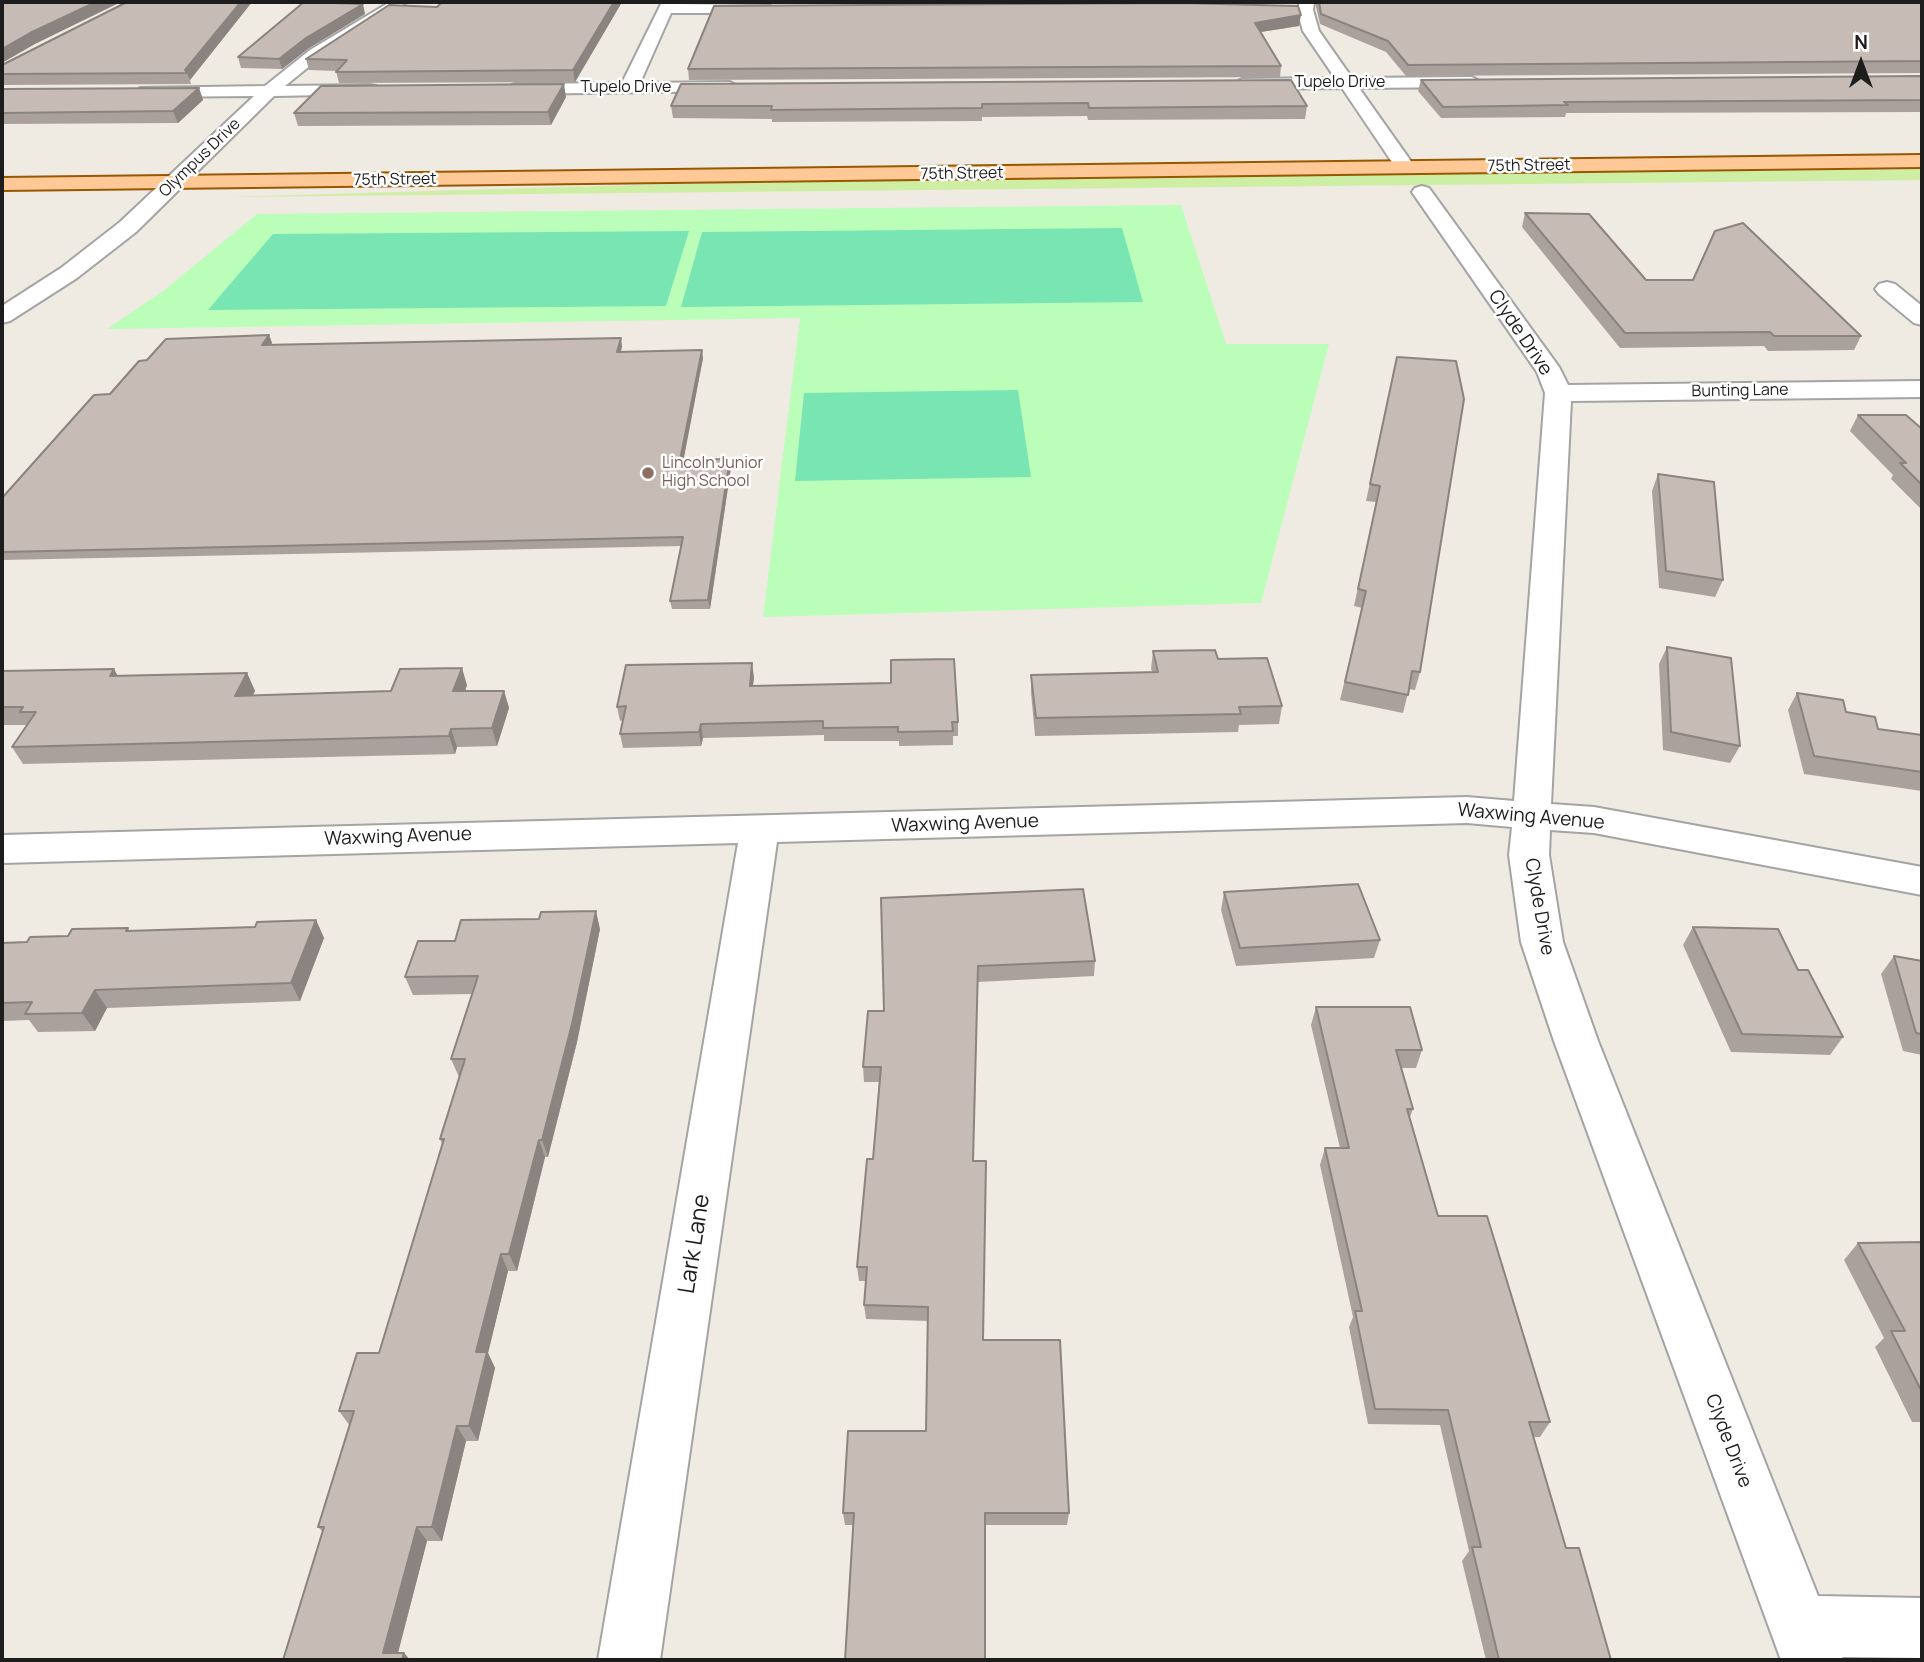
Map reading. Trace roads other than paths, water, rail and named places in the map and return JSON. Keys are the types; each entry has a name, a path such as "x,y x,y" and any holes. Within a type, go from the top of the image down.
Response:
{"main road":[{"name":"75th Street","path":"2,184 1922,162"},
{"path":"126,205 178,205"}],"street":[{"name":"Olympus Drive","path":"2,316 13,301 88,260 152,205 269,91 316,53 400,2"},
{"path":"629,88 667,5 775,8"},
{"path":"1302,7 1311,31 1405,167"},
{"name":"Tupelo Drive","path":"1229,84 1492,82"},
{"name":"Tupelo Drive","path":"493,89 744,87"},
{"path":"125,92 384,90"},
{"name":"Clyde Drive","path":"1426,192 1550,373 1558,393 1529,855 1542,942 1576,1041 1806,1643"},
{"path":"1887,289 1922,318"},
{"name":"Bunting Lane","path":"1558,393 1922,389"},
{"name":"Waxwing Avenue","path":"2,849 1467,810 1594,820 1922,880"},
{"name":"Lark Lane","path":"629,1660 760,828"},
{"path":"1806,1643 1922,1628"}],"place":[{"name":"Lincoln Junior High School","path":"648,473"}]}
